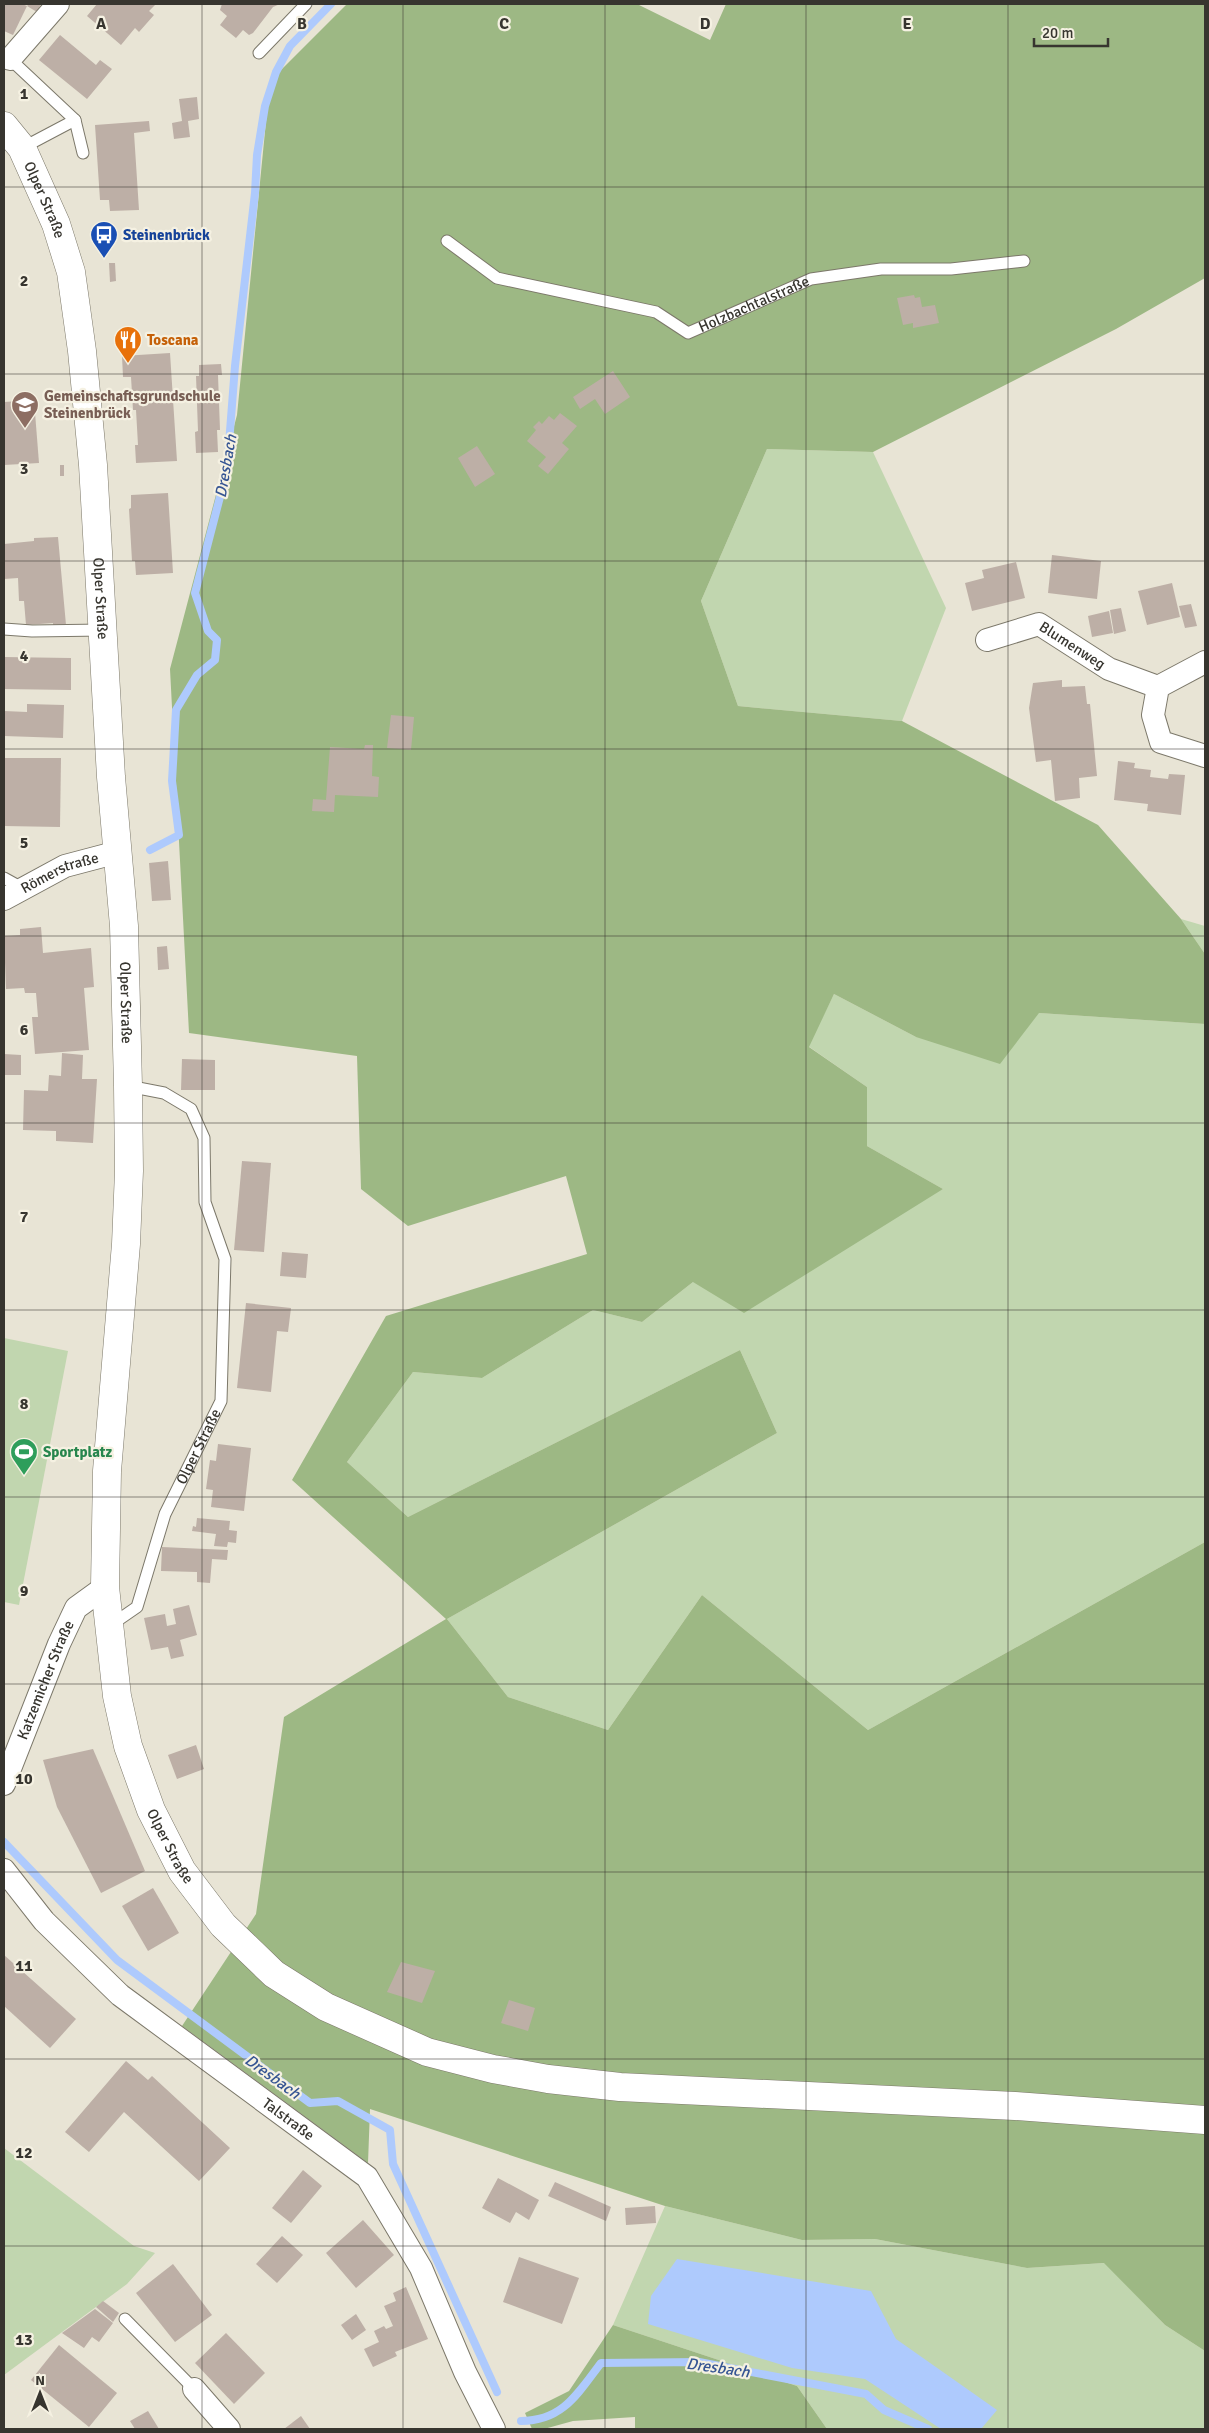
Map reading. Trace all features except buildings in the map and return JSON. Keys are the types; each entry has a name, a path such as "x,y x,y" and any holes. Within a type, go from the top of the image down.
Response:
{"main road":[{"name":"Olper Straße","path":"4,126 22,148 53,217 71,272 82,352 93,465 111,777 124,926 128,1086 129,1172 126,1244 107,1470 105,1587 117,1696 128,1746 151,1810 182,1871 223,1925 274,1974 326,2007 427,2052 494,2070 548,2079 620,2087 1015,2106 1205,2120"}],"street":[{"path":"10,59 58,4"},
{"name":"Blumenweg","path":"986,640 1039,624 1109,668 1158,686"},
{"path":"1204,755 1161,742 1153,715 1158,686 1205,662"},
{"name":"Römerstraße","path":"10,888 66,866 118,852"},
{"name":"Katzemicher Straße","path":"4,1784 59,1644 76,1608 105,1587"},
{"name":"Talstraße","path":"4,1870 44,1921 120,1995 367,2176 421,2268 465,2372 494,2429"},
{"path":"194,2389 229,2429"}],"lane":[{"path":"259,53 306,4"},
{"path":"10,59 75,120 83,153"},
{"path":"22,148 75,120"},
{"name":"Holzbachtalstraße","path":"447,241 497,278 656,312 688,333 811,279 881,269 951,269 1024,261"},
{"path":"4,629 32,631 103,630"},
{"name":"Olper Straße","path":"108,1627 137,1607 165,1514 221,1401 225,1259 205,1202 204,1138 191,1109 164,1093 128,1086"},
{"path":"125,2319 194,2389"}],"green space":[{"path":"347,4 637,4 710,40 726,4 1205,4 1205,278 1116,329 873,452 767,449 701,601 738,706 902,721 1098,825 1181,919 1205,954 1205,1024 1039,1013 1000,1064 916,1037 834,994 809,1047 867,1087 867,1146 943,1189 744,1313 693,1282 642,1322 593,1310 482,1378 413,1372 347,1462 408,1517 740,1350 777,1433 447,1619 508,1697 608,1730 702,1595 868,1730 1205,1542 1205,2351 1165,2325 1104,2263 1027,2268 875,2239 802,2240 665,2206 370,2109 368,2163 182,2026 256,1914 284,1717 446,1619 292,1480 386,1316 587,1254 566,1176 408,1226 361,1189 357,1056 189,1033 170,669 237,415 270,81"},
{"path":"767,449 873,452 946,608 902,721 738,706 701,601"},
{"path":"1181,919 1205,926 1205,954"},
{"path":"834,994 916,1037 1039,1013 1205,1024 1205,1542 868,1730 702,1595 608,1730 508,1697 447,1619 777,1433 740,1350 408,1517 347,1462 413,1372 482,1378 593,1310 642,1322 693,1282 943,1189 867,1146 867,1087 808,1046"},
{"name":"Sportplatz","path":"4,1338 68,1351 19,1605 4,1602"},
{"path":"4,2148 134,2246 155,2253 127,2284 4,2375"},
{"path":"665,2206 802,2240 875,2239 1027,2268 1105,2263 1165,2325 1205,2351 1205,2429 827,2429 797,2386 613,2325"},
{"path":"613,2325 797,2386 827,2429 635,2429 635,2417 573,2421 544,2429 532,2429 525,2413 569,2391"}],"water":[{"path":"677,2259 871,2291 896,2339 997,2410 981,2429 941,2429 865,2379 792,2368 648,2324 651,2296"}],"waterway":[{"name":"Dresbach","path":"150,850 179,835 172,781 176,710 197,675 215,660 217,640 208,631 195,593 227,470 235,366 255,193 257,155 265,106 276,72 290,46 331,4"},
{"name":"Dresbach","path":"4,1842 117,1960 310,2103 338,2101 390,2130 393,2164 497,2392"},
{"name":"Dresbach","path":"521,2421 536,2420 559,2411 577,2395 601,2363 699,2362 866,2394 884,2410 928,2429"}],"place":[{"name":"Steinenbrück","path":"104,259"},
{"name":"Toscana","path":"128,364"},
{"name":"Gemeinschaftsgrundschule Steinenbrück","path":"25,429"},
{"name":"Sportplatz","path":"24,1476"}]}
